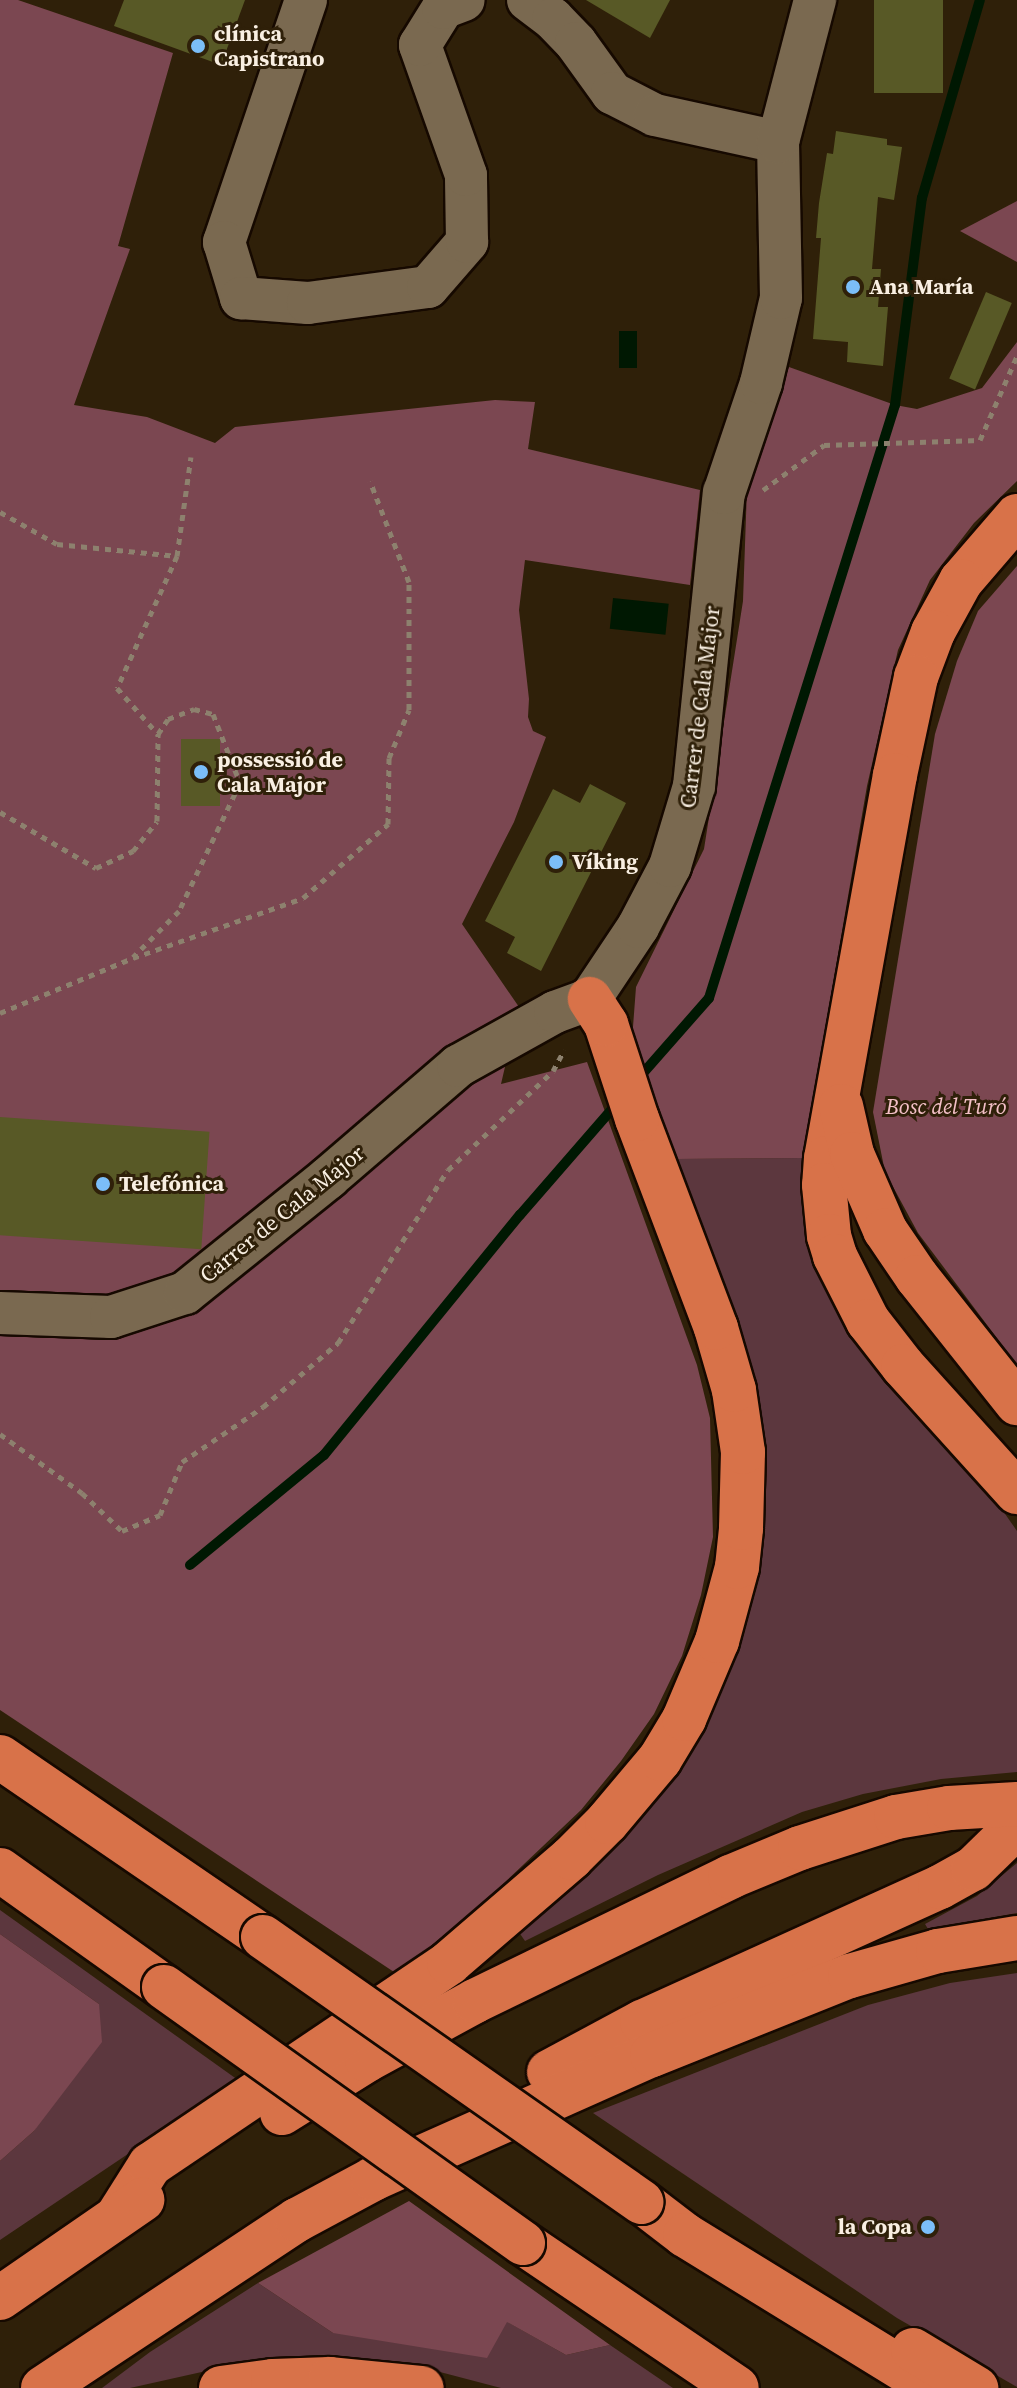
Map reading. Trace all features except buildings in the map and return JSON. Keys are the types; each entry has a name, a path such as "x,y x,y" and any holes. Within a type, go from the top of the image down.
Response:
{"highway":[{"path":"1017,516 961,581 933,632 916,677 895,775 824,1185 829,1236 842,1276 884,1344 1017,1492"},
{"path":"119,2214 150,2165 449,1963 530,1894 634,1793 660,1759 684,1719 717,1641 737,1567 743,1452 734,1390 716,1328 637,1119 606,1024 590,999"},
{"path":"839,1094 852,1154 885,1230 917,1277 1017,1403"},
{"path":"0,1757 263,1937 685,2235 934,2388"},
{"path":"0,2298 119,2214 367,2060 655,1911 800,1848 870,1824 949,1808 1017,1804"},
{"path":"373,2179 423,2139 642,2022 940,1887 973,1869 1017,1826"},
{"path":"0,1870 523,2243 737,2388"},
{"path":"43,2388 297,2220 373,2179 652,2055 850,1976 938,1951 1017,1938"},
{"path":"685,2235 744,2242 976,2388"},
{"path":"221,2388 273,2381 330,2379 422,2388"}],"street":[{"path":"306,0 224,242 241,298 308,303 428,287 467,242 466,175 420,45 443,8 464,0"},
{"path":"528,0 553,19 576,43 612,93 655,115 778,142"},
{"name":"Carrer de Cala Major","path":"0,1313 111,1317 185,1293 328,1178 458,1066 555,1012 590,999 656,894 689,812 724,493 761,383 781,298 778,142 815,0"}],"path":[{"path":"751,499 824,445 980,440 1017,356"},
{"path":"158,734 117,688 177,556 191,457"},
{"path":"0,1013 133,958 303,898 388,824 389,758 409,710 409,582 370,481"},
{"path":"0,512 57,544 177,556"},
{"path":"0,812 96,868 133,851 157,821 158,734 168,719 194,709 213,714 240,783 179,911 133,958"},
{"path":"0,1434 82,1493 122,1531 160,1515 182,1462 263,1407 338,1343 448,1170 553,1071 590,999"}],"shaded area":[{"path":"619,331 637,331 637,368 619,368"},
{"path":"613,598 669,604 665,635 610,629"},
{"path":"803,1158 803,1194 809,1235 822,1279 851,1331 980,1478 1017,1531 1017,1772 941,1779 863,1794 802,1812 658,1875 525,1941 516,1928 584,1870 757,1565 676,1159"},
{"path":"1017,1863 1017,1913 928,1929 925,1924 977,1896"},
{"path":"0,1910 238,2080 0,2240 0,2161 34,2131 99,2004 0,1934"},
{"path":"1017,1973 1017,2387 897,2318 593,2113 868,2005 950,1983"},
{"path":"258,2283 333,2333 506,2321 566,2355 610,2345 673,2388 501,2388 440,2372 365,2361 233,2365 130,2388 102,2388 150,2352"}],"green space":[{"path":"0,0 18,0 173,53 118,246 130,249 74,405 147,417 215,443 235,427 495,400 535,402 528,449 700,490 690,585 525,560 519,610 529,699 528,717 533,731 546,737 514,822 462,924 519,1007 501,1084 587,1062 697,1365 710,1418 713,1537 701,1595 682,1656 654,1714 621,1761 581,1810 483,1903 394,1972 0,1710"},
{"path":"1017,201 1017,262 960,231"},
{"path":"1017,342 1017,481 974,523 930,580 898,650 867,786 803,1158 676,1159 632,1040 636,987 704,849 743,601 747,488 789,367 895,405 917,409 982,388"},
{"name":"Bosc del Turó","path":"1017,566 1017,1365 918,1233 885,1172 873,1112 935,734 957,661 978,611"},
{"path":"0,1934 99,2004 102,2042 34,2131 0,2161"},
{"path":"409,2201 610,2345 566,2355 507,2322 487,2358 333,2333 258,2283"}],"waterway":[{"path":"637,1080 709,998 895,405 922,198 980,0"},
{"path":"190,1565 324,1455 520,1215 619,1101"}],"place":[{"name":"clínica Capistrano","path":"198,46"},
{"name":"Ana María","path":"853,287"},
{"name":"possessió de Cala Major","path":"201,772"},
{"name":"Víking","path":"556,862"},
{"name":"Telefónica","path":"103,1184"},
{"name":"la Copa","path":"928,2227"}]}
